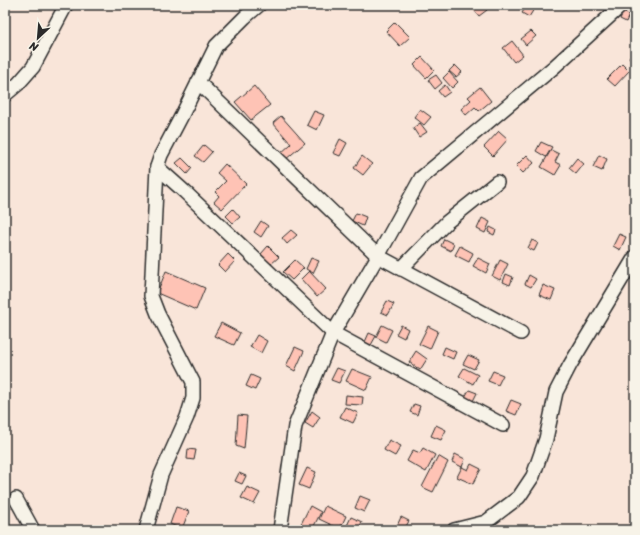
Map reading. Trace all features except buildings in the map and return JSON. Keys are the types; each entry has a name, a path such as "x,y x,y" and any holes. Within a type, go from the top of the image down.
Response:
{"street":[{"path":"5,95 18,84 33,67 66,5"},
{"path":"146,530 161,474 187,417 193,398 193,382 158,314 151,296 157,167 161,155 216,46 259,5"},
{"path":"280,530 295,426 332,333 378,256 421,178 554,67 622,5"},
{"path":"198,82 378,256 521,333"},
{"path":"157,167 332,333 503,425"},
{"path":"401,269 448,222 497,182"},
{"path":"454,530 482,526 519,497 533,476 546,439 556,392 570,365 635,257"},
{"path":"16,499 33,530"}]}
